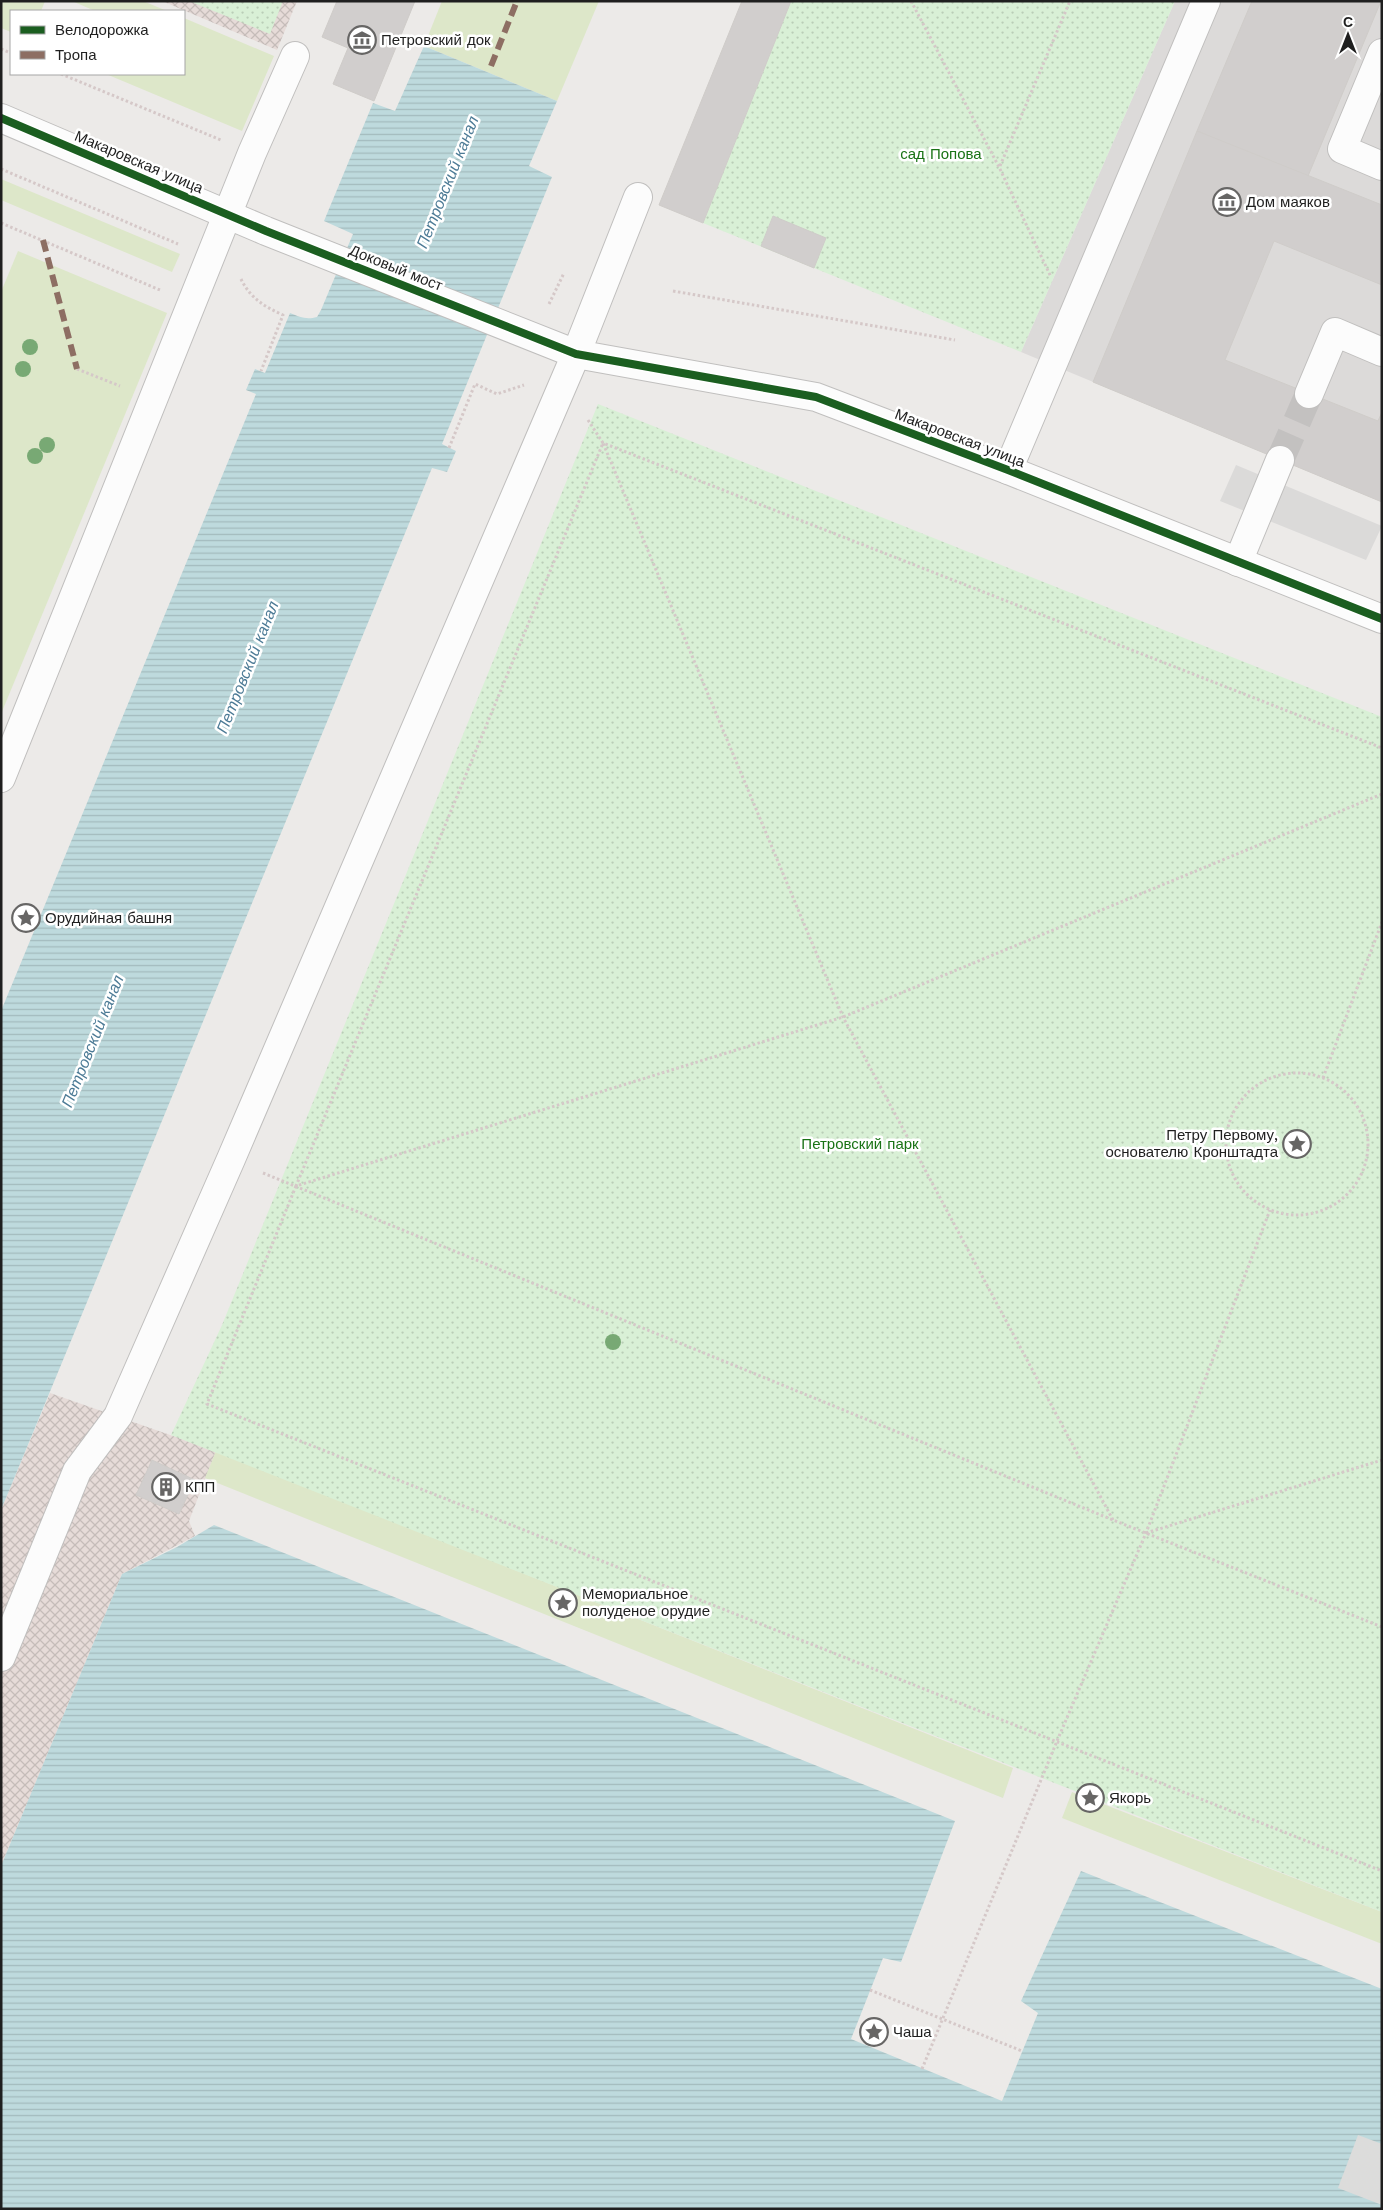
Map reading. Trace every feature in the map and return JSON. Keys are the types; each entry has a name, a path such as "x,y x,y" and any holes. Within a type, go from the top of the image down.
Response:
{"street":[{"path":"1008,470 1206,1"},
{"path":"1382,53 1342,149 1382,166"},
{"path":"1,778 191,303 212,258 252,153 295,56"},
{"name":"Макаровская улица","path":"1,118 266,231"},
{"path":"1,1657 77,1471 118,1416 576,354 638,197"},
{"name":"Доковый мост","path":"266,231 515,330"},
{"name":"Макаровская улица","path":"515,330 576,354 816,398 1008,470 1382,619"},
{"path":"1309,394 1335,332 1382,352"},
{"path":"1238,562 1280,460"}],"path":[{"path":"911,1 1000,167 1071,321"},
{"path":"1000,167 1070,1"},
{"path":"62,75 252,153"},
{"path":"1,168 182,245"},
{"path":"1,224 191,303"},
{"path":"544,306 550,303 564,273"},
{"path":"240,275 248,292 257,301 283,315 261,372"},
{"path":"673,290 956,340"},
{"path":"77,369 126,389"},
{"path":"449,448 475,384 497,394 533,382"},
{"path":"590,424 603,444 843,1017 1113,1520"},
{"path":"603,444 1382,748"},
{"path":"603,444 207,1404 1382,1871"},
{"path":"296,1186 843,1017 1382,794"},
{"path":"1324,1078 1382,922"},
{"path":"1299,1072 1324,1078 1343,1089 1358,1106 1366,1126 1367,1142 1363,1171 1351,1190 1334,1205 1314,1213 1299,1214 1270,1210 1248,1196 1233,1177 1226,1153 1226,1128 1236,1106 1253,1087 1275,1076 1299,1072"},
{"path":"230,1159 1113,1520 1382,1627"},
{"path":"922,2069 1057,1741 1146,1533 1270,1210"},
{"path":"1146,1533 1382,1460"},
{"path":"870,1990 1022,2052"}],"shaded area":[{"path":"162,1 297,1 277,50"},
{"path":"1175,1 1382,1 1382,502 1021,352"},
{"path":"1236,465 1382,526 1366,560 1220,501"},
{"path":"50,1393 216,1451 189,1521 195,1536 122,1574 1,1866 1,1510"}],"green space":[{"path":"1,1 45,1 41,10 10,10 10,32 1,28"},
{"path":"72,1 143,1 165,10 93,10"},
{"path":"189,1 283,1 270,34"},
{"path":"442,1 599,1 557,101 424,46"},
{"name":"сад Попова","path":"791,1 1175,1 1021,352 703,223"},
{"path":"185,18 274,56 242,131 108,75 185,75"},
{"path":"1,179 180,254 172,272 1,200"},
{"path":"18,251 167,313 1,714 1,292"},
{"name":"Петровский парк","path":"598,404 1382,717 1382,1912 171,1435 222,1325"},
{"path":"216,1451 1013,1768 1003,1798 205,1478"},
{"path":"1072,1792 1382,1912 1382,1944 1062,1818"}],"water":[{"name":"Петровский канал","path":"424,46 557,101 529,166 552,177 442,444 456,451 447,472 432,468 1,1510 1,1011 256,394 246,390 255,369 265,373 290,313 310,318 317,317 321,310 353,234 324,221 373,103 395,111"},
{"path":"214,1525 955,1821 901,1962 883,1958 851,2039 1002,2101 1038,2013 1021,2001 1081,1871 1382,1989 1382,2209 1,2209 1,1866 122,1574 177,1547"}],"pier":[{"path":"1358,2135 1382,2144 1382,2205 1338,2188"}],"building":[{"path":"337,1 415,1 374,101 333,84 348,48 322,37"},
{"path":"742,1 791,1 703,223 659,205"},
{"path":"1252,1 1381,1 1308,176 1197,131"},
{"path":"1197,131 1382,205 1382,285 1274,241 1225,360 1378,421 1382,412 1382,502 1093,382"},
{"path":"773,216 826,238 814,268 761,246"},
{"name":"КПП","path":"152,1460 195,1480 179,1514 136,1495"}],"tunnel":[{"path":"1280,460 1309,394"}],"marked path":[{"path":"491,66 517,1"},
{"path":"43,240 77,369"}],"cycle path":[{"path":"1,118 266,231 576,354 816,397 1008,470 1382,619"}],"place":[{"name":"Петровский док","path":"362,40"},
{"name":"Дом маяков","path":"1227,202"},
{"name":"Орудийная башня","path":"26,918"},
{"name":"Петру Первому, основателю Кронштадта","path":"1297,1144"},
{"name":"КПП","path":"166,1487"},
{"name":"Мемориальное полуденое орудие","path":"563,1603"},
{"name":"Якорь","path":"1090,1798"},
{"name":"Чаша","path":"874,2032"}]}
